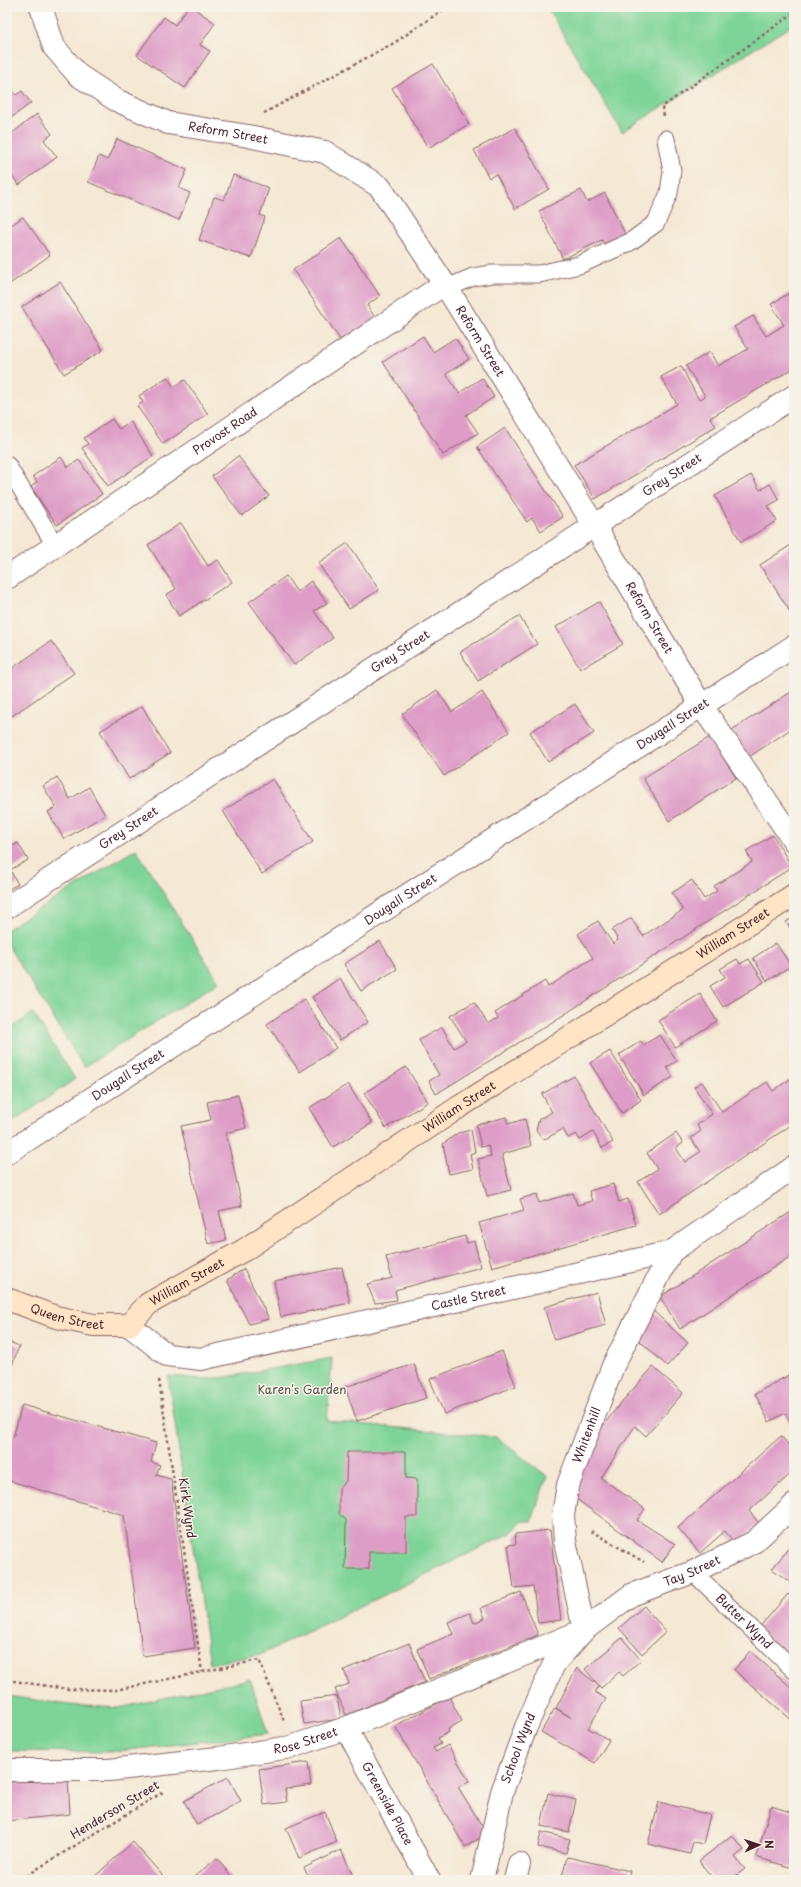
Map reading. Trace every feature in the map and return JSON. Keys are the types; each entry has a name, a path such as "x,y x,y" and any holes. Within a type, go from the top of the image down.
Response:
{"main road":[{"name":"William Street","path":"129,1325 148,1304 244,1250 458,1107 794,895"},
{"name":"Queen Street","path":"7,1299 56,1317 78,1322 93,1325 129,1325"}],"street":[{"name":"Reform Street","path":"41,7 54,47 78,75 116,100 168,123 248,136 325,152 380,187 445,286 594,525 701,705 794,841"},
{"name":"Provost Road","path":"7,578 445,286"},
{"name":"Grey Street","path":"7,907 794,396"},
{"name":"Dougall Street","path":"7,1153 794,646"},
{"name":"Castle Street","path":"129,1325 167,1355 201,1359 671,1252 794,1167"},
{"name":"Whitenhill","path":"584,1630 565,1541 563,1515 568,1485 613,1366 671,1252"},
{"name":"Tay Street","path":"584,1630 631,1595 693,1572 754,1542 794,1505"},
{"name":"Rose Street","path":"7,1770 109,1770 218,1758 291,1747 346,1728 584,1630"},
{"name":"School Wynd","path":"482,1880 502,1792 526,1727 554,1664 584,1630"},
{"name":"Greenside Place","path":"346,1728 428,1880"}],"lane":[{"path":"445,286 473,277 492,274 539,274 579,265 630,242 656,223 669,193 672,171 666,139"},
{"path":"7,464 56,545"},
{"name":"Butter Wynd","path":"693,1572 794,1670"}],"path":[{"path":"262,114 394,43 447,7"},
{"path":"666,139 662,107 794,13"},
{"name":"Kirk Wynd","path":"154,1346 202,1672"},
{"path":"563,1515 651,1566"},
{"path":"7,1680 68,1689 116,1690 258,1660 286,1728 291,1747"},
{"name":"Henderson Street","path":"23,1880 37,1869 164,1791"}],"green space":[{"path":"547,7 794,7 794,24 622,132"},
{"path":"136,849 219,982 84,1067 7,944 7,929"},
{"path":"33,1013 75,1079 7,1126 7,1031"},
{"name":"Karen's Garden","path":"332,1358 327,1421 496,1437 547,1476 532,1521 523,1521 511,1533 262,1654 210,1664 168,1376 204,1379 226,1377"},
{"path":"250,1679 268,1734 110,1752 7,1751 7,1696 70,1705 119,1708"}],"building":[{"path":"188,7 192,7 215,23 200,45 210,51 185,88 137,55 164,17 175,25"},
{"path":"433,64 469,124 428,148 392,88"},
{"path":"7,84 16,95 22,91 31,103 7,121"},
{"path":"37,114 52,134 44,140 57,157 19,185 7,169 7,137"},
{"path":"515,128 549,189 515,209 496,174 489,178 474,150"},
{"path":"117,139 187,170 179,188 190,193 179,220 88,182 99,156 107,160"},
{"path":"233,175 269,188 260,215 265,217 251,258 199,240 214,197 224,200"},
{"path":"581,190 587,202 605,193 626,236 605,246 602,240 563,259 539,211"},
{"path":"23,217 50,255 7,286 7,228"},
{"path":"341,238 380,296 367,305 377,321 343,344 293,270"},
{"path":"60,282 103,350 64,374 22,307"},
{"path":"794,290 794,368 710,418 716,426 595,499 574,465 677,404 661,377 681,366 699,400 705,396 686,366 710,352 718,366 748,349 734,327 753,316 766,336 784,325 771,304"},
{"path":"423,336 433,352 455,338 469,359 446,374 459,393 482,378 494,397 466,415 478,433 443,455 383,362"},
{"path":"167,377 174,387 185,380 208,414 163,444 137,406 143,402 139,396"},
{"path":"112,419 119,429 130,421 153,456 108,486 82,448 88,444 84,438"},
{"path":"505,428 563,517 541,531 532,518 527,522 477,447"},
{"path":"238,456 269,496 242,516 212,476"},
{"path":"61,457 68,467 79,460 102,494 57,525 31,487 37,482 33,476"},
{"path":"751,475 760,490 770,484 779,500 768,506 777,521 741,542 715,496"},
{"path":"181,523 208,566 218,560 232,582 179,616 166,595 176,589 148,545"},
{"path":"348,543 379,590 349,609 318,563"},
{"path":"791,545 794,549 794,611 791,613 760,565"},
{"path":"286,576 297,592 311,581 327,603 314,611 333,638 294,665 249,602"},
{"path":"599,602 623,644 580,669 556,627"},
{"path":"519,616 537,644 478,681 460,652"},
{"path":"51,641 74,673 9,718 7,715 7,672"},
{"path":"437,690 452,712 482,692 509,732 444,776 402,714"},
{"path":"794,690 794,727 749,757 732,730"},
{"path":"575,704 594,733 548,762 530,732"},
{"path":"142,706 170,753 129,779 100,731"},
{"path":"710,737 736,778 669,821 643,778"},
{"path":"57,777 70,799 89,787 105,815 64,839 48,812 56,807 43,786"},
{"path":"273,779 313,842 262,874 223,811"},
{"path":"773,835 792,867 565,1014 436,1094 429,1081 439,1075 419,1040 442,1027 454,1048 466,1041 450,1016 474,1002 488,1024 498,1018 495,1013 545,981 548,987 593,958 578,934 598,921 613,944 618,940 612,930 631,918 643,936 683,910 672,893 692,880 704,899 717,891 714,886 752,862 746,851"},
{"path":"18,843 28,860 10,870 18,884 7,890 7,849"},
{"path":"794,917 794,933 786,922"},
{"path":"380,941 397,969 361,991 344,964"},
{"path":"776,943 791,966 767,981 753,958"},
{"path":"737,959 740,964 749,959 764,982 723,1007 710,986 725,977 720,969"},
{"path":"340,978 368,1022 340,1040 312,997"},
{"path":"700,994 717,1021 675,1047 658,1020"},
{"path":"304,999 336,1048 300,1072 267,1024"},
{"path":"660,1035 677,1061 667,1067 673,1077 644,1095 619,1055 641,1041 643,1045"},
{"path":"610,1051 641,1100 622,1113 590,1063"},
{"path":"406,1067 428,1102 386,1128 364,1093"},
{"path":"574,1076 613,1142 602,1148 593,1132 580,1140 576,1134 568,1138 563,1129 543,1139 536,1130 539,1119 552,1112 542,1094"},
{"path":"793,1077 794,1123 659,1214 638,1182 657,1169 647,1153 676,1133 683,1143 676,1148 685,1162 700,1152 691,1138 701,1131 697,1125 712,1114 694,1087 702,1082 722,1112 767,1082 773,1091"},
{"path":"348,1084 372,1123 333,1147 309,1108"},
{"path":"238,1095 246,1128 226,1133 242,1206 219,1211 226,1240 208,1244 181,1126 211,1120 207,1102"},
{"path":"506,1117 508,1124 525,1119 531,1146 502,1154 511,1190 487,1196 478,1159 491,1156 488,1145 481,1147 476,1125"},
{"path":"471,1130 475,1152 470,1154 473,1169 449,1174 443,1144 458,1133"},
{"path":"613,1184 619,1202 628,1199 636,1225 492,1267 479,1223 524,1210 520,1199 537,1194 539,1203 573,1193 577,1205 592,1201 589,1191"},
{"path":"794,1210 794,1254 680,1329 660,1297"},
{"path":"465,1236 467,1243 474,1241 481,1267 395,1290 397,1300 375,1303 367,1284 392,1278 386,1257"},
{"path":"342,1267 350,1303 281,1317 274,1281"},
{"path":"244,1269 269,1319 249,1324 227,1280"},
{"path":"597,1292 606,1325 554,1340 544,1307"},
{"path":"649,1307 688,1343 667,1366 628,1330"},
{"path":"7,1341 19,1346 7,1379"},
{"path":"502,1351 516,1386 444,1414 430,1379"},
{"path":"414,1364 426,1398 357,1421 345,1387"},
{"path":"653,1367 683,1393 646,1436 635,1426 601,1478 645,1509 637,1520 675,1544 662,1562 575,1498 581,1455 618,1406"},
{"path":"794,1372 794,1431 785,1413 769,1422 755,1394"},
{"path":"22,1405 156,1443 151,1462 160,1465 156,1475 171,1479 195,1648 143,1656 124,1515 7,1480 7,1436 13,1438"},
{"path":"781,1436 794,1451 794,1471 749,1511 759,1523 736,1544 725,1531 700,1553 678,1528"},
{"path":"347,1452 406,1452 406,1478 417,1479 417,1517 406,1517 406,1552 369,1552 369,1569 345,1569 346,1520 339,1514 339,1488 346,1481"},
{"path":"550,1530 561,1620 538,1623 533,1586 514,1588 508,1545 516,1544 515,1534"},
{"path":"794,1541 794,1585 772,1569"},
{"path":"521,1592 538,1635 429,1679 417,1649 453,1634 448,1622 470,1613 474,1623 485,1618 481,1608"},
{"path":"788,1594 794,1600 794,1660 758,1629"},
{"path":"644,1606 666,1632 642,1654 619,1628"},
{"path":"622,1638 641,1660 623,1676 619,1672 601,1688 585,1669"},
{"path":"409,1643 425,1682 346,1715 335,1689 349,1684 344,1670"},
{"path":"750,1651 794,1690 794,1722 734,1670"},
{"path":"577,1668 599,1686 595,1692 606,1699 588,1728 609,1740 595,1763 541,1732 555,1708 572,1718 556,1708"},
{"path":"337,1696 341,1719 304,1724 300,1701"},
{"path":"449,1697 462,1721 448,1729 449,1732 438,1738 441,1744 433,1748 436,1752 448,1745 469,1781 458,1787 487,1834 465,1847 395,1726"},
{"path":"308,1762 311,1785 285,1789 287,1802 264,1805 259,1769"},
{"path":"228,1777 241,1801 197,1825 184,1801"},
{"path":"68,1778 70,1814 7,1821 7,1782"},
{"path":"548,1793 576,1800 569,1832 541,1826"},
{"path":"659,1802 710,1815 703,1844 693,1842 690,1854 648,1844"},
{"path":"771,1806 794,1813 794,1862 792,1868 756,1857"},
{"path":"325,1812 337,1842 299,1858 286,1828"},
{"path":"541,1832 570,1839 566,1853 538,1847"},
{"path":"732,1835 744,1850 735,1857 745,1869 730,1880 714,1880 699,1861"},
{"path":"133,1842 162,1875 157,1880 97,1880 94,1877"},
{"path":"341,1850 354,1878 349,1880 310,1880 304,1868"},
{"path":"567,1857 630,1871 628,1880 561,1880"},
{"path":"217,1858 232,1878 229,1880 190,1880"},
{"path":"87,1875 91,1880 81,1880"}]}
